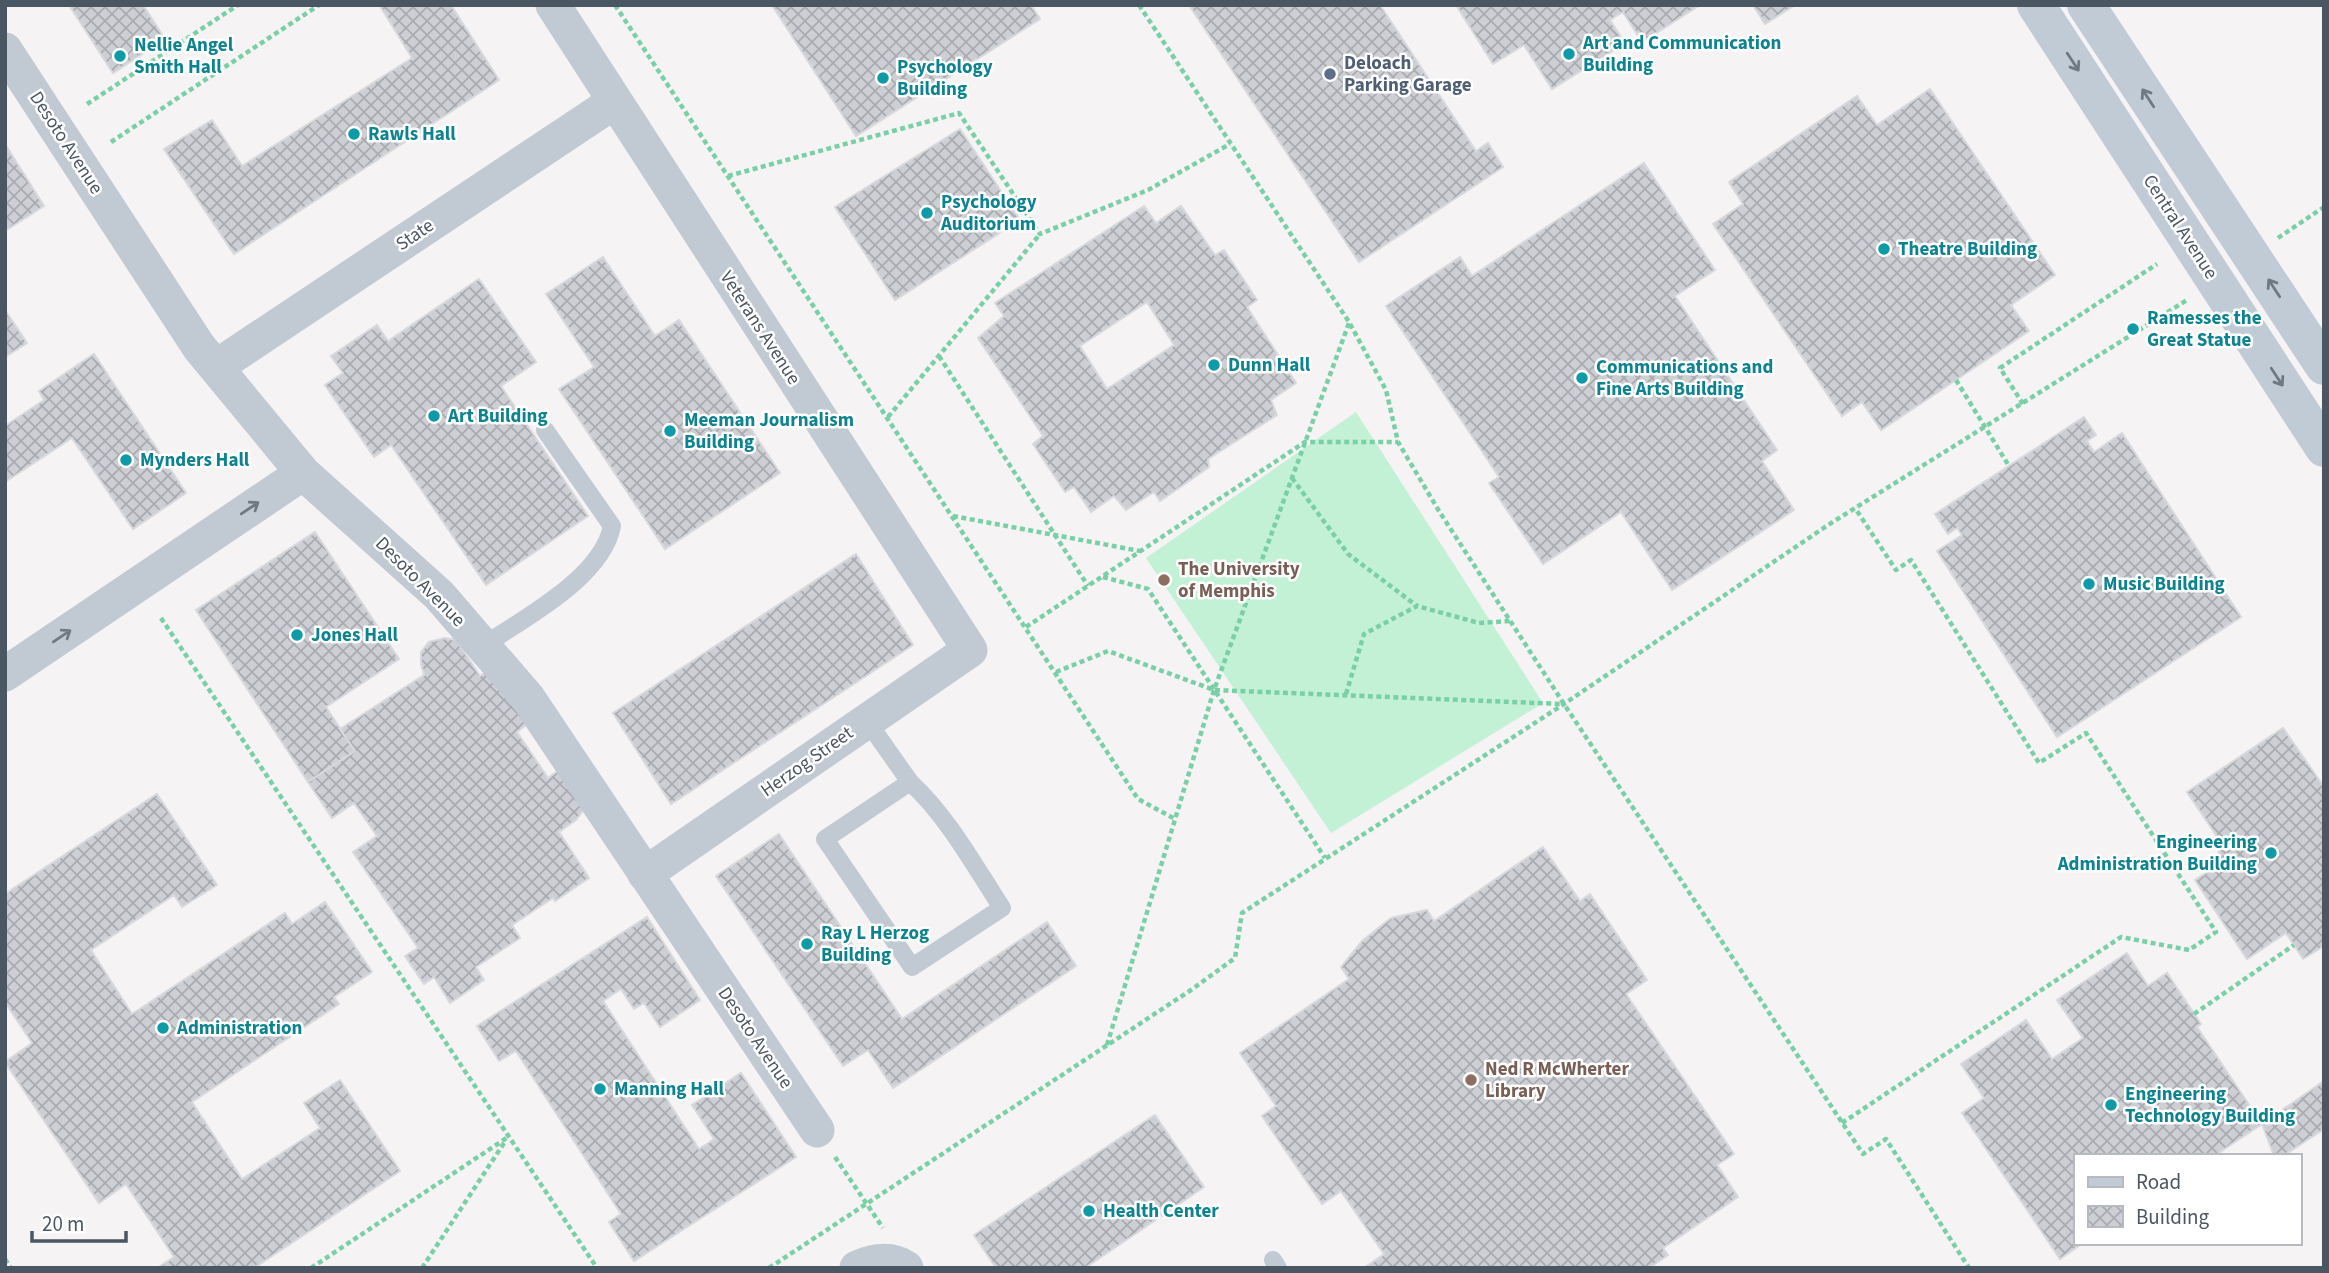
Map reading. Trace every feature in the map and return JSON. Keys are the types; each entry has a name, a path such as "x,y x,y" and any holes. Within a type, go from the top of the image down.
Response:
{"main road":[{"name":"Central Avenue","path":"2036,5 2324,449"},
{"path":"2086,5 2324,366"}],"street":[{"name":"Veterans Avenue","path":"553,5 970,650"},
{"name":"Desoto Avenue","path":"5,50 199,347 303,473 439,595 528,698 817,1130"},
{"name":"State","path":"216,368 614,102"},
{"path":"5,674 303,473"},
{"name":"Herzog Street","path":"645,874 970,650"},
{"path":"857,1268 874,1261 894,1262 906,1268"}],"lane":[{"path":"483,646 569,587 593,563 610,538 612,526 545,430"},
{"path":"867,721 910,782 925,796 950,829 1002,908 912,967 825,839 910,782"}],"path":[{"path":"87,104 238,5"},
{"path":"111,142 319,5"},
{"path":"615,5 1138,799 1175,819"},
{"path":"1139,5 1349,322 1386,390 1398,442 1564,704 1863,1154 1886,1139 1969,1268"},
{"path":"728,176 959,113 1040,234"},
{"path":"888,417 1040,234 1148,190 1230,144"},
{"path":"2276,239 2324,207"},
{"path":"2022,404 2000,368 2157,264"},
{"path":"769,1268 1191,990 1235,958 1242,913 1564,704 1855,508 2183,302"},
{"path":"1107,1045 1214,690 1349,322"},
{"path":"939,356 1088,586"},
{"path":"1956,380 2009,466"},
{"path":"1026,627 1305,442 1398,442"},
{"path":"1292,477 1348,554 1417,606 1479,623 1510,621"},
{"path":"1842,1123 2122,937 2189,950 2216,932 2087,733 2039,763 1912,560 1896,570 1855,508"},
{"path":"953,515 1140,551"},
{"path":"1102,576 1148,589 1325,859"},
{"path":"1346,694 1364,634 1417,606"},
{"path":"161,618 597,1268"},
{"path":"1056,672 1108,651 1214,690 1564,704"},
{"path":"2194,1014 2294,945"},
{"path":"817,1130 884,1230"},
{"path":"311,1268 508,1138 422,1268"},
{"path":"5,1259 11,1268"}],"green space":[{"path":"1356,412 1543,703 1331,833 1146,558"}],"building":[{"name":"Nellie Angel Smith Hall","path":"69,5 143,5 165,39 113,73"},
{"name":"Rawls Hall","path":"451,5 499,80 234,254 164,149 212,120 242,166 412,58 380,6"},
{"name":"Psychology Building","path":"772,5 1031,5 1040,19 856,136"},
{"name":"Deloach Parking Garage","path":"1189,5 1380,5 1476,151 1488,143 1503,167 1359,262"},
{"name":"Art and Communication Building","path":"1456,5 1700,5 1642,42 1623,12 1610,20 1625,43 1552,89 1524,45 1493,64"},
{"name":"Art and Communication Building","path":"1753,5 1795,5 1765,24"},
{"name":"Theatre Building","path":"1930,89 2055,275 2011,305 2029,331 1881,430 1862,402 1842,416 1713,224 1743,204 1729,182 1857,96 1877,125"},
{"name":"Psychology Auditorium","path":"960,129 1020,220 895,300 835,207"},
{"path":"5,144 44,206 5,231"},
{"name":"Communications and Fine Arts Building","path":"1644,163 1715,270 1675,296 1777,450 1762,461 1794,510 1672,590 1621,512 1543,564 1489,483 1499,477 1386,306 1460,257 1472,276"},
{"name":"Dunn Hall","path":"1144,206 1156,223 1181,206 1215,255 1224,250 1257,300 1247,307 1296,383 1271,400 1277,415 1208,459 1209,467 1160,501 1154,492 1126,510 1114,496 1091,512 1074,487 1065,492 1033,444 1043,436 978,338 1004,316 995,303","holes":["1147,302 1174,345 1107,389 1080,346"]},
{"name":"Meeman Journalism Building","path":"603,257 655,336 679,320 780,473 665,549 559,389 594,367 546,294"},
{"name":"Art Building","path":"479,279 536,362 501,386 588,516 486,585 391,445 374,457 325,385 343,373 331,356 377,325 388,341"},
{"path":"5,310 27,343 5,357"},
{"name":"Mynders Hall","path":"94,354 186,493 133,529 72,438 5,482 5,426 44,400 39,391"},
{"name":"Music Building","path":"2084,417 2096,435 2087,441 2094,452 2122,433 2241,617 2057,737 1937,551 1962,535 1957,528 1948,534 1935,514"},
{"name":"Jones Hall","path":"315,532 399,659 326,707 355,751 308,782 196,610"},
{"path":"856,554 913,645 671,804 613,713"},
{"path":"445,638 456,640 480,676 491,669 527,724 517,732 548,778 559,770 585,808 576,820 559,832 589,878 512,925 520,938 476,967 484,980 450,1003 434,977 424,984 405,956 418,948 353,852 377,836 354,803 332,818 308,782 355,751 340,729 424,675 421,652 429,642"},
{"name":"Engineering Administration Building","path":"2283,728 2324,787 2324,946 2303,959 2286,933 2247,959 2195,880 2217,866 2220,841 2187,792"},
{"name":"Administration","path":"157,794 217,885 182,907 174,895 91,950 132,1014 285,913 292,924 325,902 372,972 334,997 339,1004 192,1102 242,1179 320,1128 304,1103 340,1080 400,1171 254,1268 157,1268 174,1257 126,1184 99,1203 5,1062 32,1043 5,1002 5,894"},
{"name":"Ray L Herzog Building","path":"779,834 902,1019 1047,922 1076,966 893,1088 868,1050 843,1066 716,876"},
{"name":"Ned R McWherter Library","path":"1543,847 1580,901 1590,894 1647,980 1626,994 1734,1154 1717,1165 1738,1197 1663,1248 1668,1255 1649,1268 1364,1268 1384,1254 1341,1191 1322,1204 1262,1116 1276,1106 1240,1053 1349,979 1341,967 1362,941 1391,918 1427,910 1434,921"},
{"name":"Manning Hall","path":"647,917 700,1000 660,1027 644,1003 634,1009 621,989 603,1001 699,1149 714,1139 692,1105 741,1073 796,1157 634,1261 609,1222 621,1214 516,1051 499,1061 477,1026"},
{"name":"Engineering Technology Building","path":"2127,953 2148,986 2167,973 2201,1024 2197,1027 2262,1124 2217,1154 2074,1154 2074,1245 2080,1245 2060,1259 1962,1113 1984,1098 1961,1064 2026,1020 2052,1059 2083,1038 2057,1000"},
{"path":"2324,1081 2324,1129 2286,1154 2273,1154 2262,1124"},
{"name":"Health Center","path":"1155,1115 1204,1187 1085,1268 996,1268 974,1235"}],"place":[{"name":"Art and Communication Building","path":"1569,54"},
{"name":"Nellie Angel Smith Hall","path":"120,56"},
{"name":"Deloach Parking Garage","path":"1330,74"},
{"name":"Psychology Building","path":"883,78"},
{"name":"Rawls Hall","path":"354,134"},
{"name":"Psychology Auditorium","path":"927,213"},
{"name":"Theatre Building","path":"1884,249"},
{"name":"Ramesses the Great Statue","path":"2133,329"},
{"name":"Dunn Hall","path":"1214,365"},
{"name":"Communications and Fine Arts Building","path":"1582,378"},
{"name":"Art Building","path":"434,416"},
{"name":"Meeman Journalism Building","path":"670,431"},
{"name":"Mynders Hall","path":"126,460"},
{"name":"The University of Memphis","path":"1164,580"},
{"name":"Music Building","path":"2089,584"},
{"name":"Jones Hall","path":"297,635"},
{"name":"Engineering Administration Building","path":"2271,853"},
{"name":"Ray L Herzog Building","path":"807,944"},
{"name":"Administration","path":"163,1028"},
{"name":"Ned R McWherter Library","path":"1471,1080"},
{"name":"Manning Hall","path":"600,1089"},
{"name":"Engineering Technology Building","path":"2111,1105"},
{"name":"Health Center","path":"1089,1211"}]}
